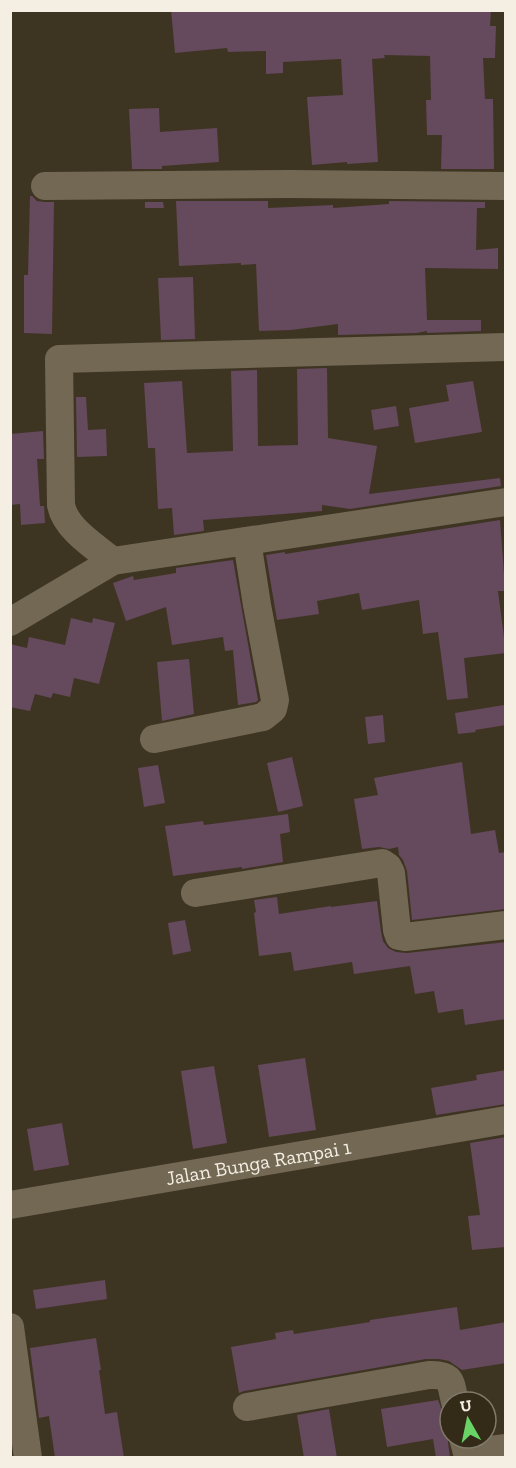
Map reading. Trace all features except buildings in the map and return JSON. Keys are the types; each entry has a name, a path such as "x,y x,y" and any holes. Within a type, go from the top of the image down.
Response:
{"street":[{"path":"45,186 290,184 506,186"},
{"path":"112,561 68,523 62,514 59,359 506,347"},
{"path":"10,622 112,561 506,502"},
{"path":"154,740 263,717 273,709 276,700 247,541"},
{"path":"195,892 382,863 391,873 399,936 506,925"},
{"name":"Jalan Bunga Rampai 1","path":"10,1205 506,1120"},
{"path":"10,1327 28,1458"},
{"path":"247,1407 440,1374 448,1377 453,1390"},
{"path":"466,1450 467,1453 490,1450"}]}
